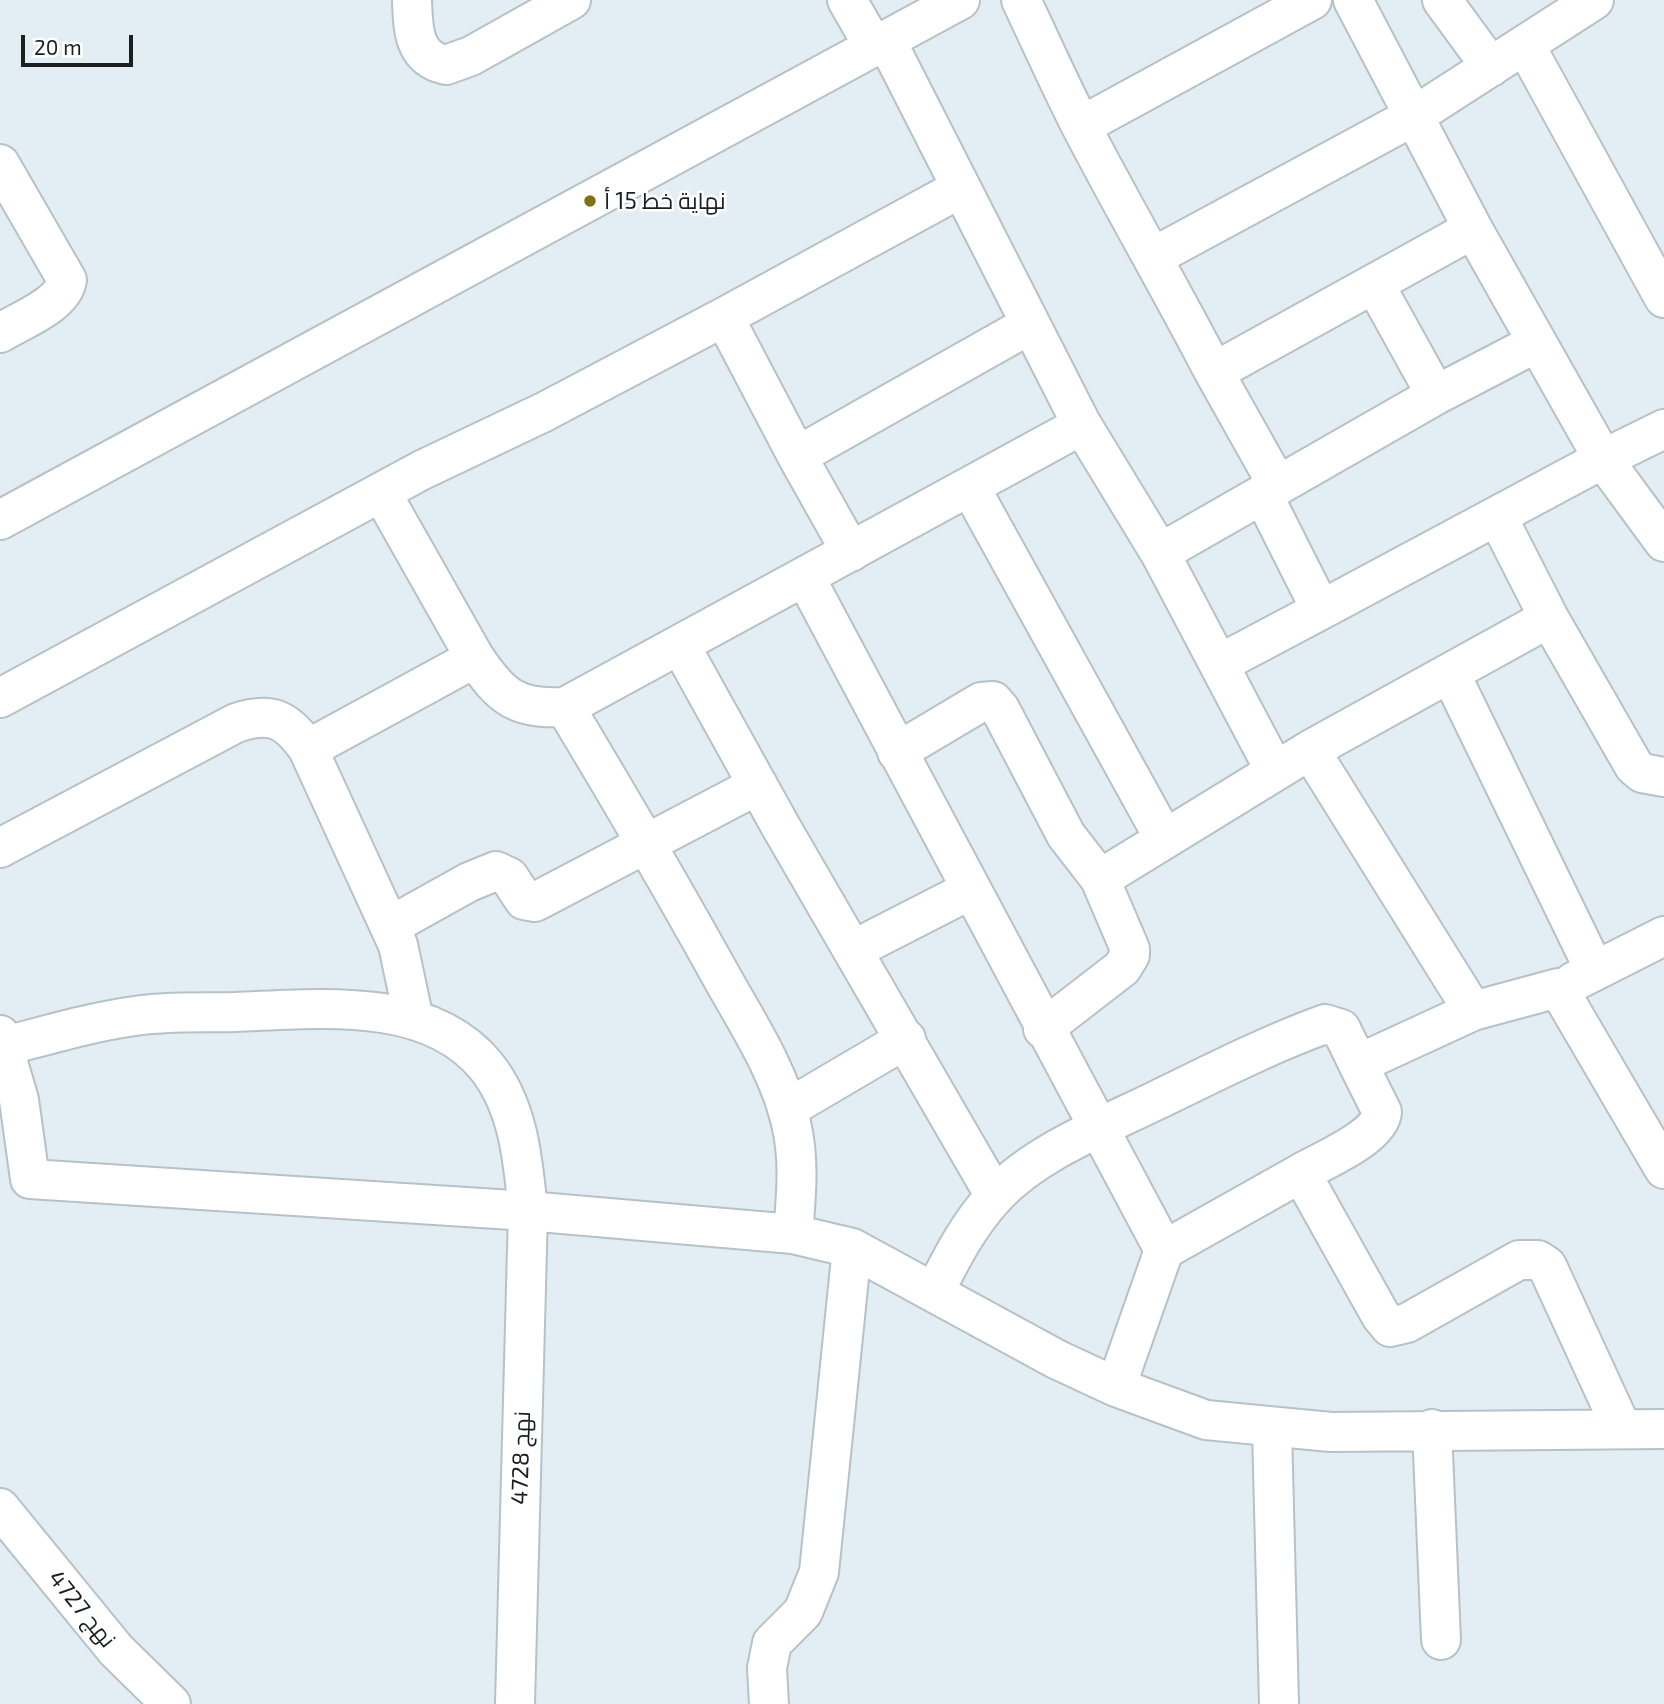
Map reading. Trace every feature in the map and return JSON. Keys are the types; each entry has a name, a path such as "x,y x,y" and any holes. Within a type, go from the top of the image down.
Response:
{"street":[{"path":"412,0 415,41 424,56 446,65 471,56 571,0"},
{"path":"848,0 880,43 961,188 1082,425 1160,553 1221,663 1275,771"},
{"path":"0,520 960,0"},
{"path":"1021,0 1081,126 1155,256 1180,312 1214,372 1270,491 1321,610"},
{"path":"1081,126 1311,0"},
{"path":"1353,0 1473,229 1602,459 1664,542"},
{"path":"1442,0 1491,67"},
{"path":"1155,256 1414,116 1594,0"},
{"path":"1525,45 1664,298"},
{"path":"0,164 67,280 66,290 57,299 0,333"},
{"path":"0,698 381,492 566,401 961,188"},
{"path":"1214,372 1473,229"},
{"path":"1375,285 1436,395"},
{"path":"724,317 851,552"},
{"path":"797,456 1029,325"},
{"path":"1160,553 1436,395 1536,343"},
{"path":"381,492 475,658 503,694 519,704 533,708 565,707 1082,425"},
{"path":"1221,663 1602,459 1664,429"},
{"path":"970,487 1164,838"},
{"path":"1497,516 1549,618 1634,766 1642,774 1664,777"},
{"path":"805,577 1043,1029 1164,1250"},
{"path":"1100,879 1310,750 1549,618"},
{"path":"680,645 995,1196"},
{"path":"308,750 475,658"},
{"path":"1450,673 1595,971"},
{"path":"897,752 981,702 993,701 1000,709 1066,835 1100,879 1130,949 1130,956 1122,968 1043,1029"},
{"path":"565,707 647,843 764,1054 787,1109 797,1167 793,1234"},
{"path":"0,848 236,723 258,716 285,724 308,750 390,926 406,972 414,1020"},
{"path":"1310,750 1473,1011"},
{"path":"390,926 469,882 496,871 509,877 524,900 535,902 758,785"},
{"path":"853,950 970,890"},
{"path":"1358,1064 1473,1011 1558,988 1664,936"},
{"path":"1558,988 1664,1169"},
{"name":"نهج 4728","path":"3,1040 164,1013 324,1009 376,1012 414,1020 469,1049 486,1066 500,1088 521,1143 528,1211 514,1704"},
{"path":"935,1291 955,1250 995,1196 1028,1168 1098,1129 1217,1071 1325,1024 1340,1029 1382,1112 1381,1119 1369,1133 1164,1250 1116,1387"},
{"path":"3,1040 19,1100 15,1181 528,1211 793,1234 852,1248 1056,1359 1116,1387 1206,1420 1272,1429 1331,1432 1664,1429"},
{"path":"787,1109 906,1040"},
{"path":"1301,1173 1381,1316 1390,1327 1407,1323 1519,1261 1538,1260 1547,1266 1622,1429"},
{"path":"769,1704 767,1668 772,1643 803,1612 820,1572 852,1248"},
{"path":"1272,1429 1279,1704"},
{"path":"1432,1429 1440,1640"},
{"name":"نهج 4727","path":"0,1508 116,1650 170,1704"}],"place":[{"name":"نهاية خط 15 أ","path":"590,201"}]}
